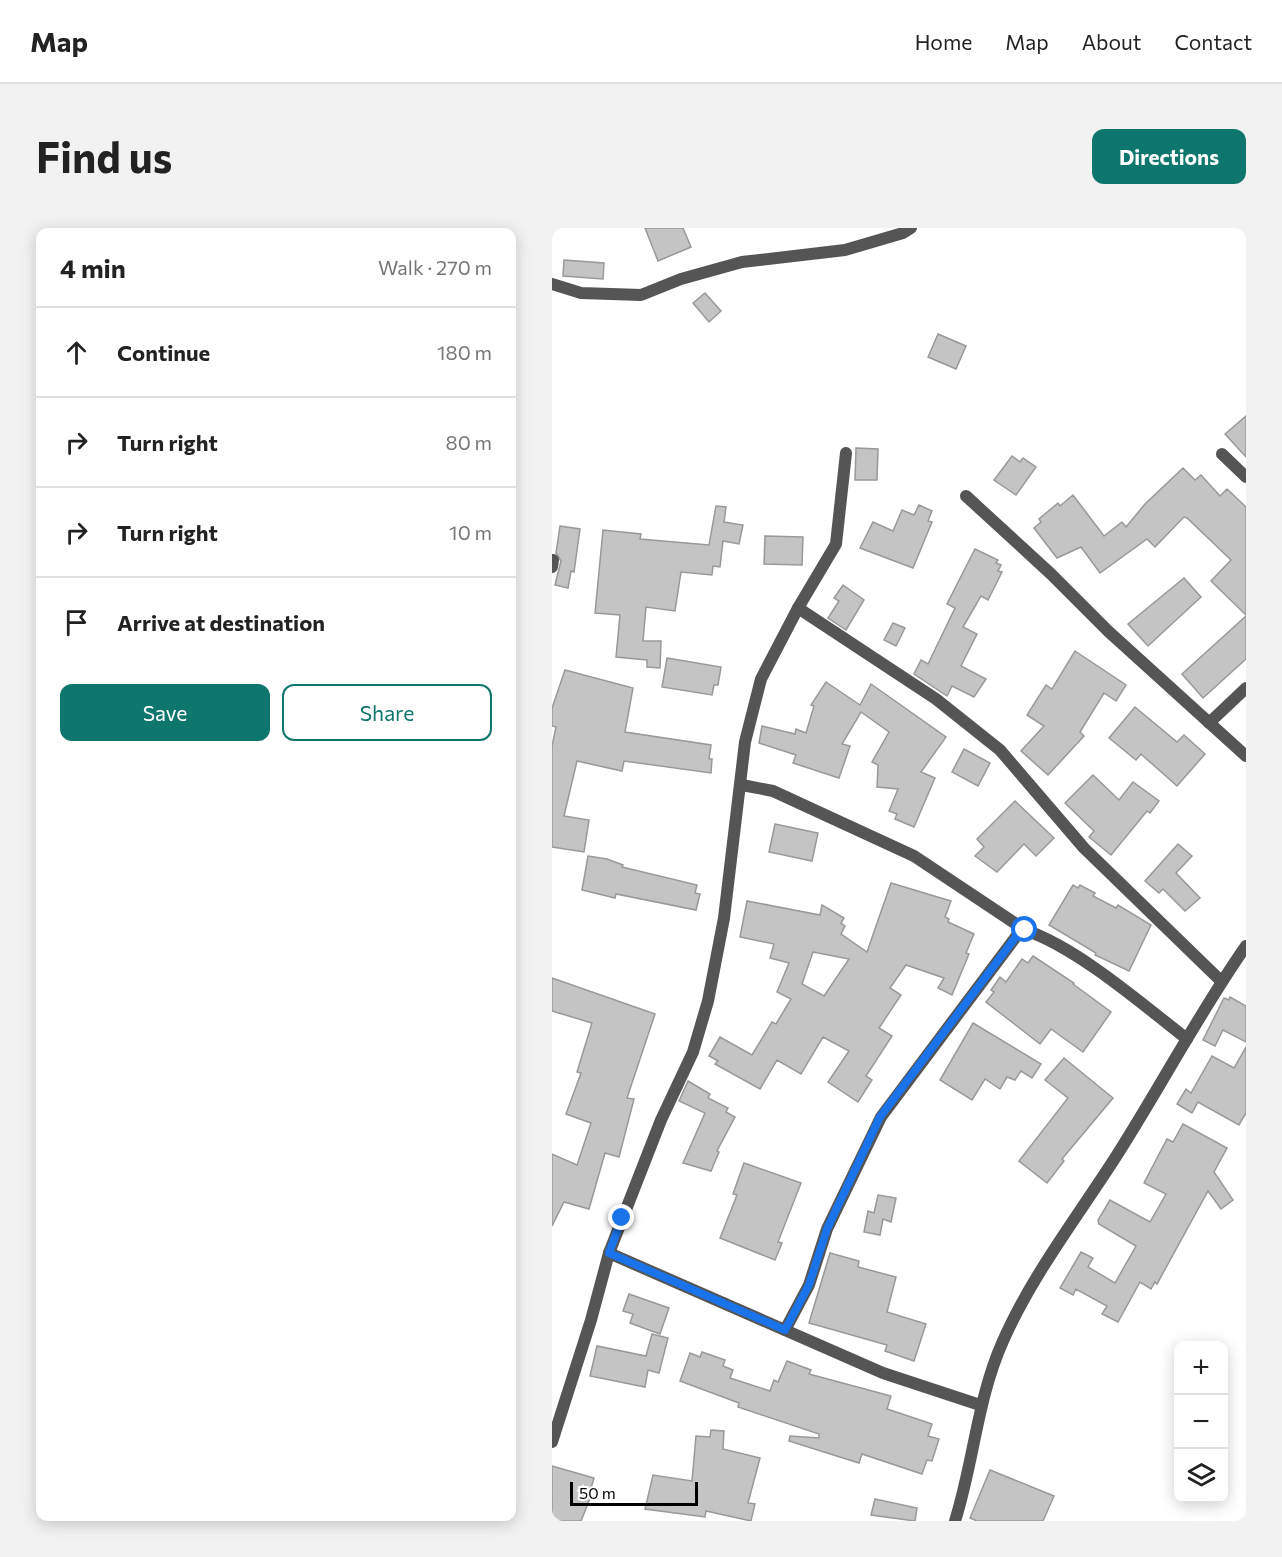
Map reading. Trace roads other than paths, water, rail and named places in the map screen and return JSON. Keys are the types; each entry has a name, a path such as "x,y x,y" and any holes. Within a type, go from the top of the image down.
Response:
{"street":[{"path":"552,284 581,293 641,295 681,279 742,262 845,250 905,230"},
{"path":"552,1442 591,1320 609,1253 661,1120 693,1052 705,1011 724,918 742,785 745,742 761,679 798,608 836,544 846,453"},
{"path":"1222,454 1246,477"},
{"path":"966,496 1246,756"},
{"path":"798,608 927,693 1000,750 1084,848 1221,981"},
{"path":"1209,723 1246,688"},
{"path":"742,785 773,791 914,856 1025,930 1044,937 1067,951 1187,1039"},
{"path":"785,1330 809,1285 827,1229 880,1117 1018,934 1025,930"},
{"path":"955,1521 975,1439 980,1405 1003,1341 1040,1272 1117,1154 1221,981 1246,946"},
{"path":"609,1253 883,1373 980,1405"}]}
